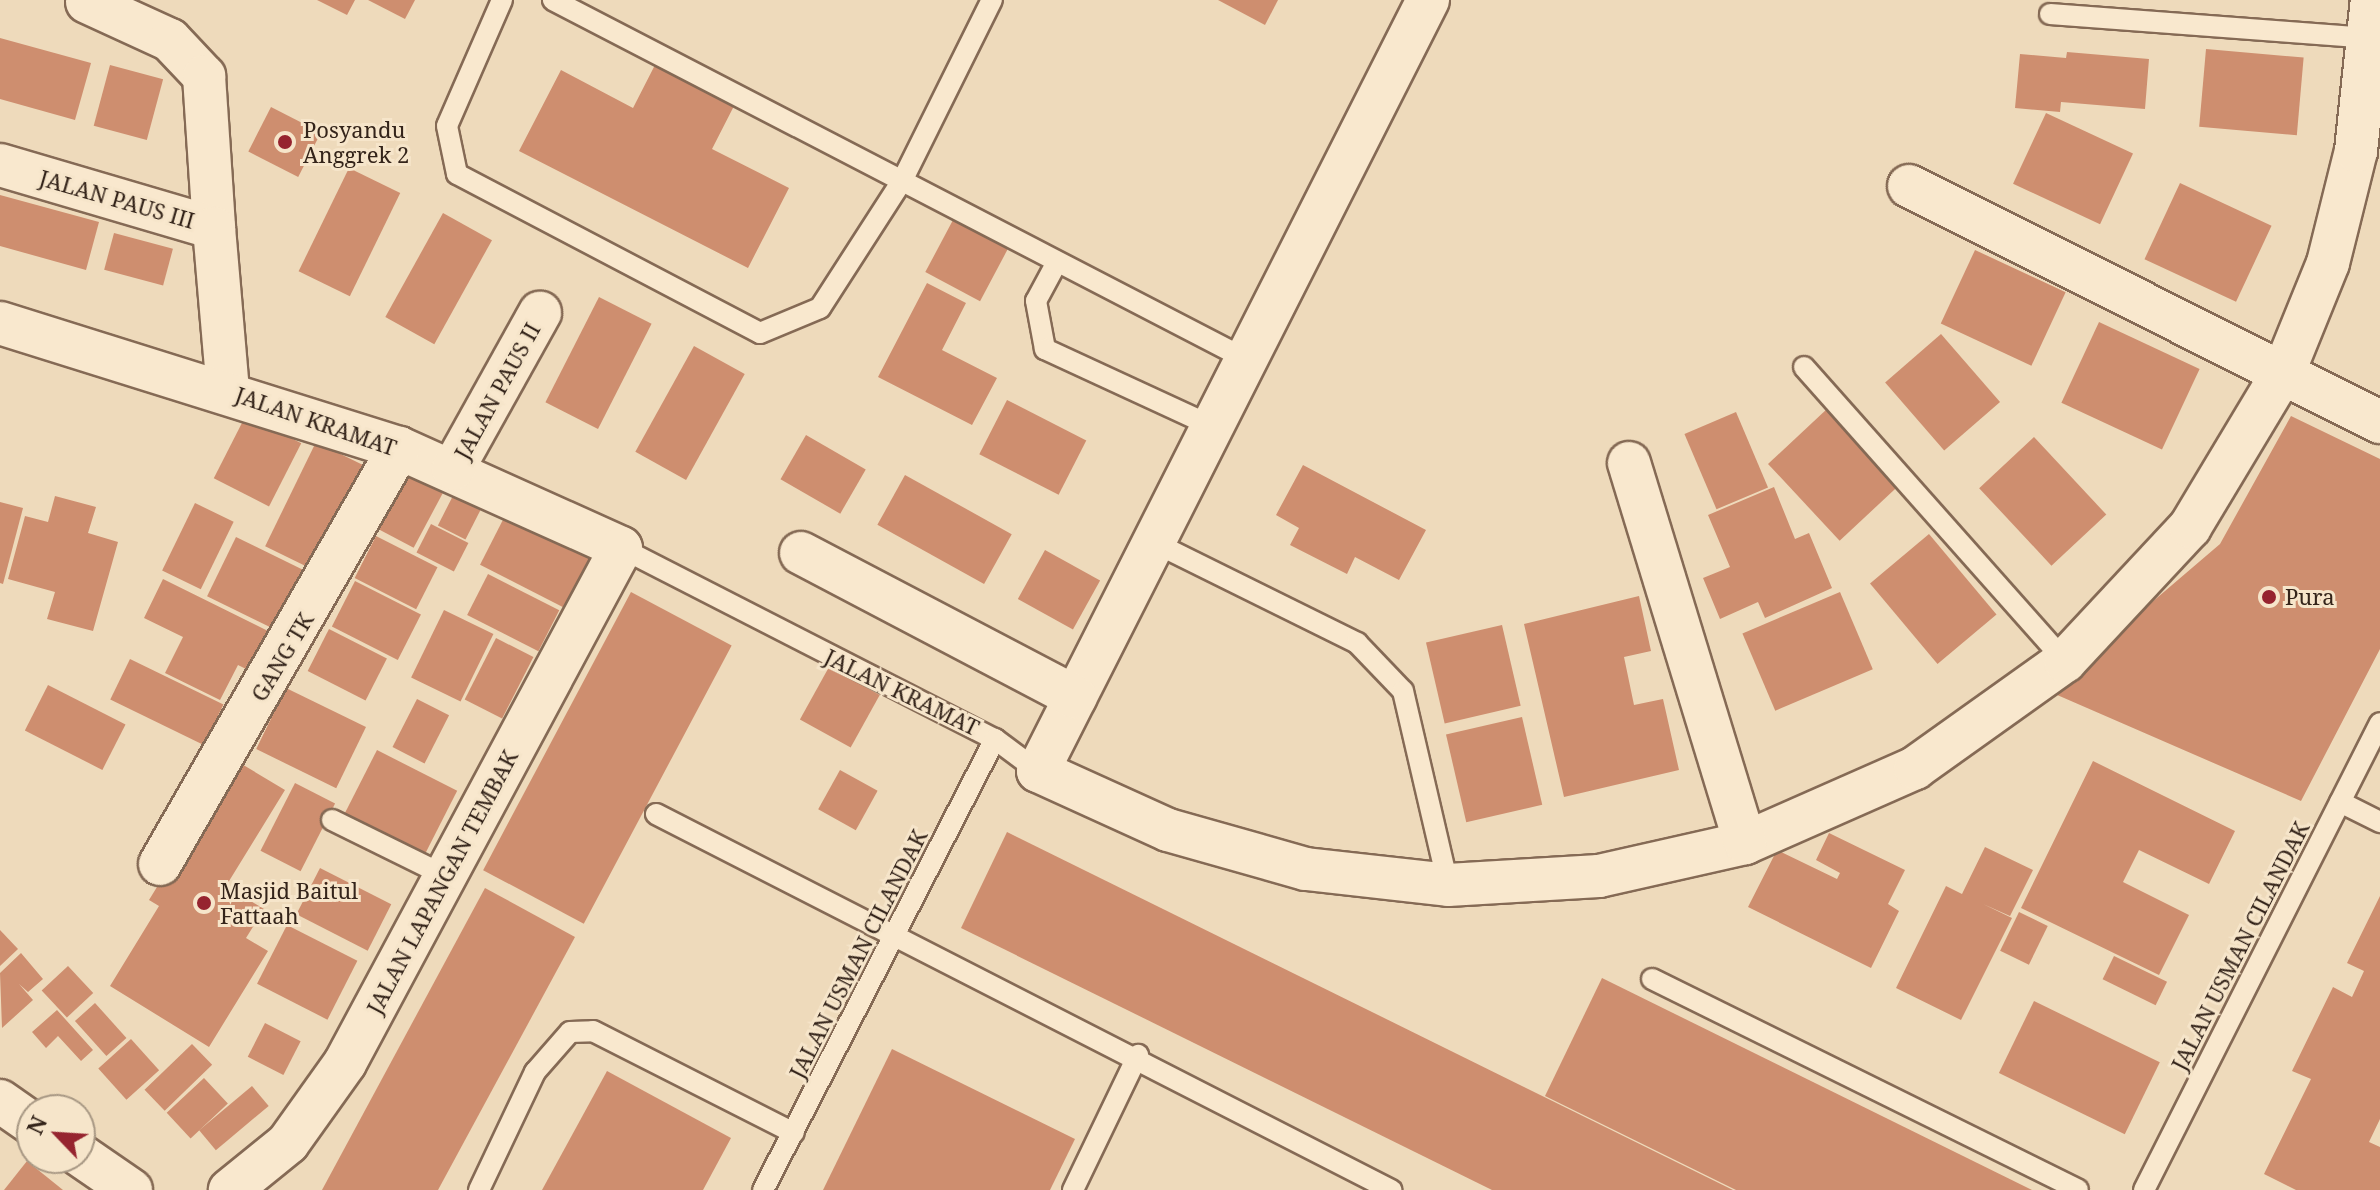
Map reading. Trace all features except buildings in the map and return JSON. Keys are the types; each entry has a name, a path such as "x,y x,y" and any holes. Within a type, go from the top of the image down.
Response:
{"street":[{"path":"1428,0 1038,771 1168,830 1306,869 1448,885 1599,876 1745,843 1915,768 2065,661 2190,527 2285,369 2328,263 2353,165 2372,19"},
{"path":"87,2 170,40 204,76 214,228"},
{"name":"JALAN PAUS III","path":"0,165 214,228 228,391"},
{"path":"1909,186 2285,369 2380,422"},
{"name":"JALAN PAUS II","path":"453,469 540,313"},
{"name":"JALAN KRAMAT","path":"0,323 228,391 399,448 453,469 621,548"},
{"name":"GANG TK","path":"160,864 399,448"},
{"path":"1629,463 1745,843"},
{"name":"JALAN LAPANGAN TEMBAK","path":"230,1190 288,1143 345,1063 621,548"},
{"path":"801,553 1075,697"}],"lane":[{"path":"502,0 447,126 457,174 760,333 820,308 902,181 992,0"},
{"path":"553,0 1246,359"},
{"path":"2050,14 2372,19"},
{"path":"1057,262 1036,301 1045,349 1212,426"},
{"path":"1804,367 2065,661"},
{"path":"1153,542 1357,643 1403,691 1448,885"},
{"name":"JALAN KRAMAT","path":"621,548 718,601 995,739 1038,771"},
{"name":"JALAN USMAN CILANDAK","path":"2144,1190 2380,723"},
{"name":"JALAN USMAN CILANDAK","path":"763,1190 995,739"},
{"path":"2340,802 2380,822"},
{"path":"656,814 893,937 1138,1055 1391,1190"},
{"path":"332,820 446,876"},
{"path":"1652,979 2078,1190"},
{"path":"479,1190 535,1072 570,1032 593,1031 794,1133"},
{"path":"1073,1190 1138,1055"}],"place":[{"name":"Posyandu Anggrek 2","path":"285,142"},
{"name":"Pura","path":"2269,597"},
{"name":"Masjid Baitul Fattaah","path":"204,903"}]}
